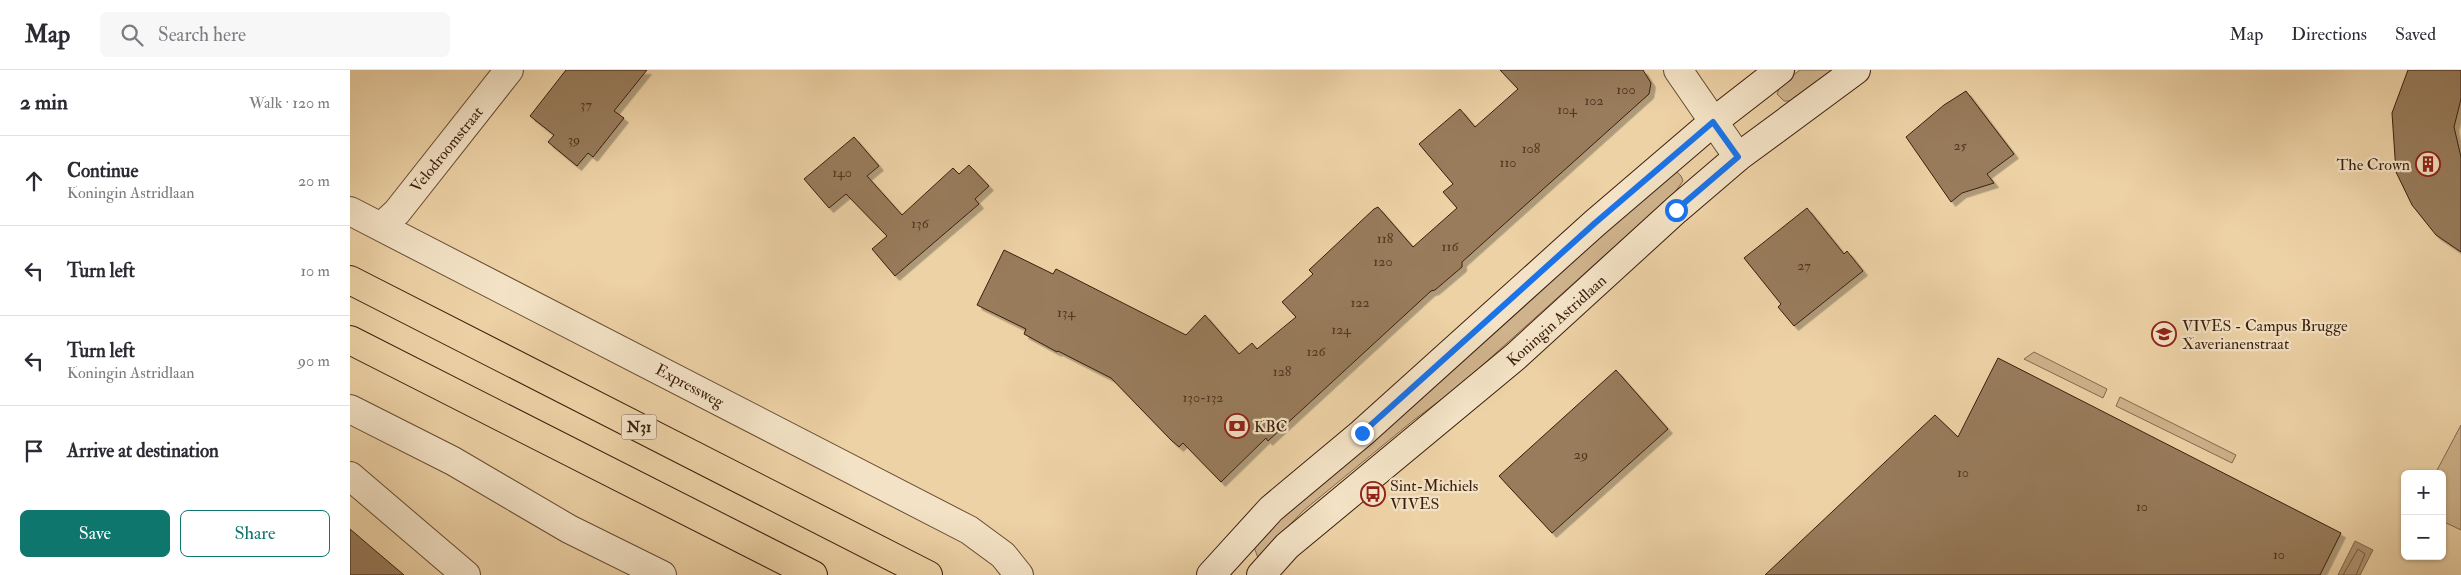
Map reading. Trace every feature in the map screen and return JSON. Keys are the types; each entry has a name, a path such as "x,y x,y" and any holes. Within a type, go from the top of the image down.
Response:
{"highway":[{"name":"N31","path":"350,280 928,575"},
{"path":"350,340 813,575"}],"street":[{"name":"Velodroomstraat","path":"382,226 396,212 509,70"},
{"path":"1678,70 1738,157"},
{"path":"1211,575 1271,509 1362,433 1595,223 1713,122 1780,70"},
{"name":"Koningin Astridlaan","path":"1260,575 1287,546 1515,357 1669,216 1738,157 1856,70"},
{"name":"Expressweg","path":"350,210 969,530 1002,555 1019,575"},
{"path":"350,409 453,461 569,529 662,575"},
{"path":"350,476 466,575"}],"shaded area":[{"path":"1800,70 1832,70 1790,101 1784,101 1777,94 1781,84"},
{"path":"1676,171 1683,181 1675,192 1457,388 1415,419 1303,511 1258,558 1253,544 1275,519 1662,177"},
{"path":"2034,352 2107,389 2103,398 2024,359"},
{"path":"2120,397 2236,455 2232,463 2116,406"},
{"path":"2461,425 2461,530 2446,523 2446,470 2437,470"}],"water":[{"path":"2355,541 2373,550 2360,575 2338,575"}],"building":[{"path":"566,70 647,70 614,111 624,118 593,157 588,153 577,166 548,142 554,135 530,116"},
{"path":"1500,70 1643,70 1651,83 1649,94 1462,262 1462,267 1435,290 1431,291 1268,441 1266,438 1221,482 1183,443 1179,447 1171,440 1111,378 1057,352 1024,334 1026,329 977,305 1004,250 1053,274 1056,269 1186,335 1205,315 1239,354 1252,343 1257,349 1296,317 1282,302 1313,274 1309,270 1374,209 1378,207 1413,247 1457,208 1443,192 1453,184 1419,144 1460,109 1475,127 1518,89"},
{"name":"The Crown","path":"2408,70 2461,70 2461,99 2454,127 2461,157 2461,252 2436,235 2412,205 2396,172 2392,113"},
{"path":"1966,91 2014,154 1987,174 1994,183 1962,193 1951,202 1906,137 1944,105"},
{"path":"854,137 879,166 867,176 902,215 953,168 959,174 969,165 989,186 975,199 979,204 895,276 872,249 887,236 846,194 829,208 804,179"},
{"path":"1807,208 1844,254 1847,251 1863,271 1794,326 1778,307 1781,304 1744,258"},
{"path":"1998,358 2341,533 2320,575 1765,575 1935,415 1958,437"},
{"path":"1616,370 1668,429 1552,533 1499,476"},
{"path":"350,529 378,553 404,575 350,575"}],"place":[{"name":"The Crown","path":"2428,164"},
{"name":"VIVES - Campus Brugge Xaverianenstraat","path":"2164,334"},
{"name":"KBC","path":"1237,426"},
{"name":"Sint-Michiels VIVES","path":"1373,494"}],"route":[{"path":"1362,433 1595,223 1713,122 1738,157 1676,210"}]}
